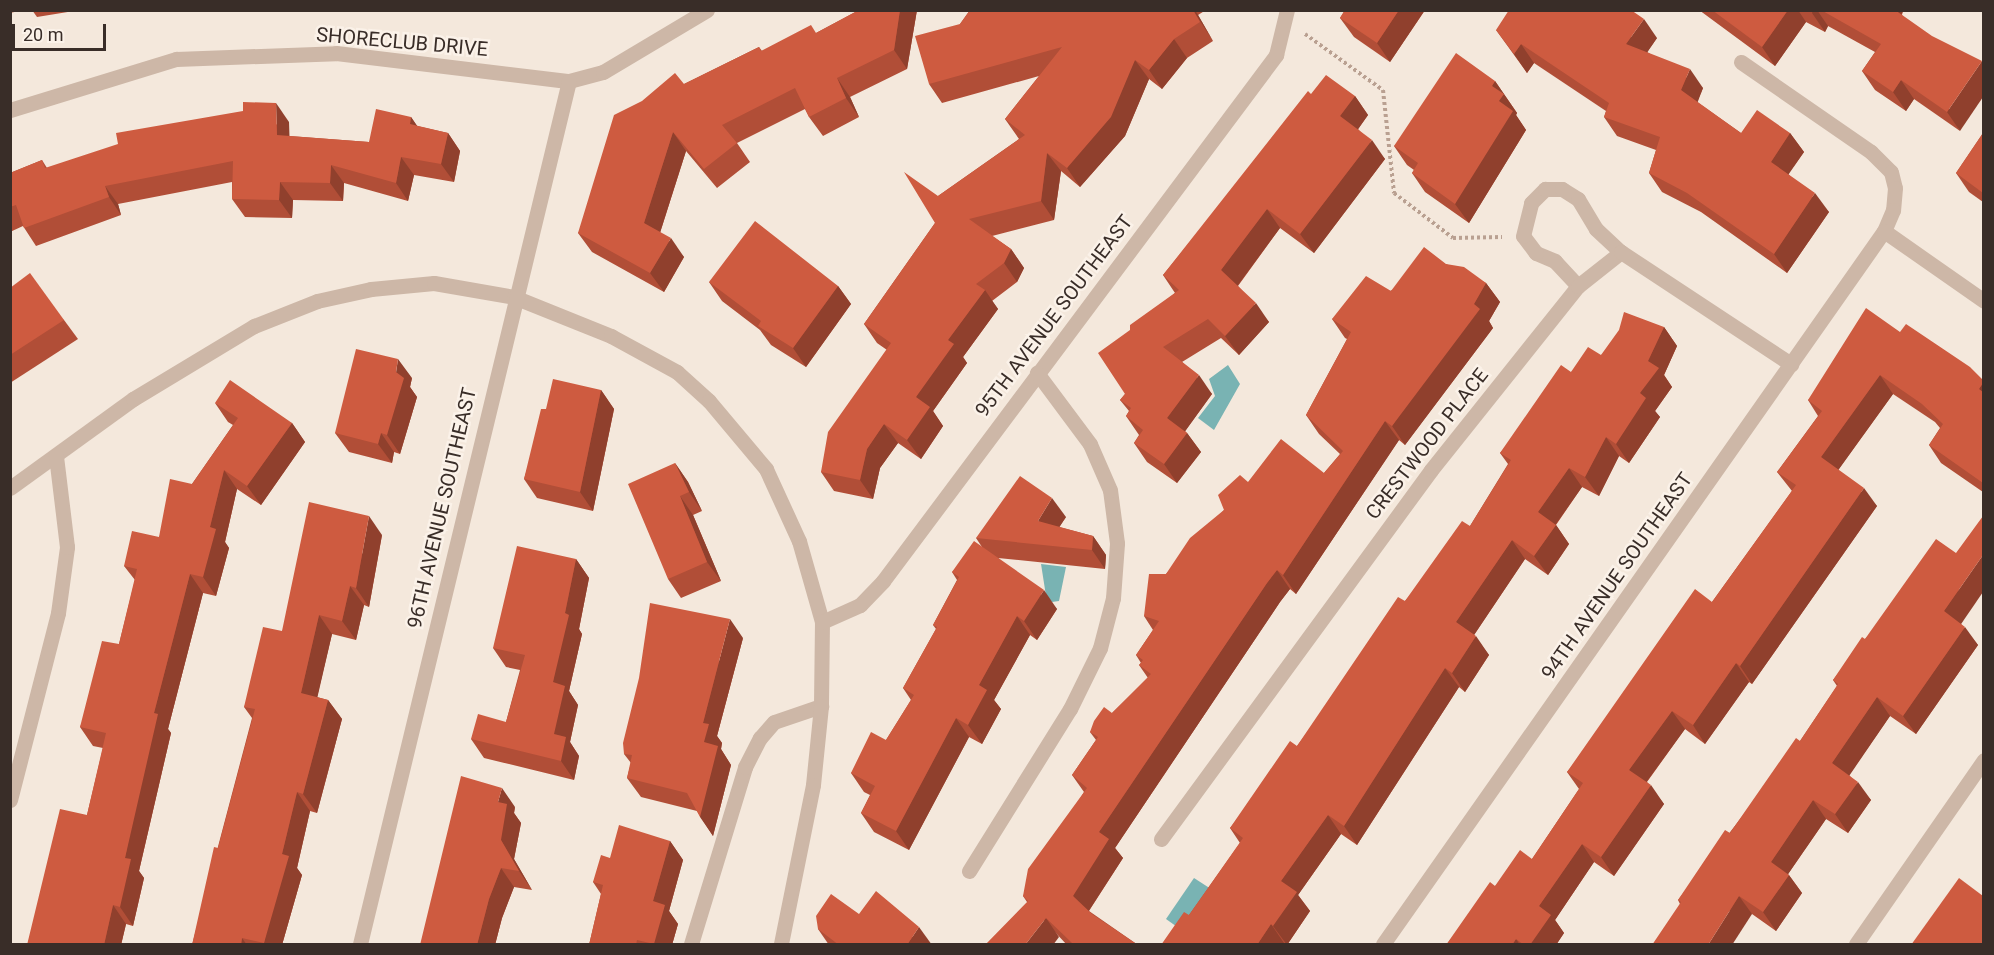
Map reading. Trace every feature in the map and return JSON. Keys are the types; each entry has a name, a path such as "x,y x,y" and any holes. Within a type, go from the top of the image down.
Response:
{"street":[{"name":"SHORECLUB DRIVE","path":"10,110 176,59 336,53 569,81 603,72 707,10"},
{"name":"95TH AVENUE SOUTHEAST","path":"822,622 860,605 883,581 1276,55 1286,18"},
{"name":"94TH AVENUE SOUTHEAST","path":"1383,945 1884,231 1893,210 1895,188 1891,172 1871,152 1742,62"},
{"name":"96TH AVENUE SOUTHEAST","path":"360,945 514,297 569,81"},
{"path":"1578,286 1555,261 1536,253 1523,236 1531,203 1545,189 1562,189 1578,199 1596,229 1621,252 1791,364"},
{"path":"1884,231 1983,301"},
{"name":"CRESTWOOD PLACE","path":"1161,839 1431,470 1578,286 1621,252"},
{"path":"10,488 133,399 254,326 317,302 370,289 434,283 514,297 611,336 676,372 709,401 766,469 798,541 822,622 821,706 812,796 782,945"},
{"path":"969,871 1070,709 1100,648 1113,598 1117,543 1110,490 1090,444 1037,373"},
{"path":"10,800 58,613 67,547 56,456"},
{"path":"691,945 742,778 760,738 774,722 821,706"},
{"path":"1856,945 1983,760"}],"path":[{"path":"1286,18 1383,90 1394,193 1453,237 1523,236"}],"water":[{"path":"1228,365 1240,384 1214,430 1198,418 1215,396 1209,379"},
{"path":"1041,564 1066,567 1059,601 1052,602 1046,596"},
{"path":"1194,878 1211,889 1180,929 1166,919"}],"building":[{"path":"859,10 900,10 894,50 837,78 846,98 809,117 795,88 722,125 737,143 704,169 673,132 644,223 671,238 650,273 578,233 614,115 642,101 675,73 684,84 759,47 761,51 811,25 816,33"},
{"path":"970,10 1193,10 1200,22 1174,39 1149,70 1135,60 1111,117 1067,168 1047,153 1041,201 969,219 1011,249 1004,263 976,284 985,290 948,340 954,344 916,397 930,407 907,440 884,424 867,449 860,480 821,472 828,432 891,343 864,324 935,223 904,172 938,196 1025,135 1005,119 1062,47 929,84 915,36 960,24"},
{"path":"1345,10 1399,10 1377,43 1340,18"},
{"path":"1509,10 1631,10 1644,19 1626,44 1690,69 1681,90 1741,133 1757,110 1790,133 1771,162 1815,193 1774,254 1687,193 1649,173 1660,137 1604,117 1609,103 1521,44 1514,54 1496,30"},
{"path":"1712,10 1788,10 1762,47"},
{"path":"1821,10 1895,10 1932,36 1982,61 1947,112 1901,80 1893,92 1862,71 1881,44"},
{"path":"1456,53 1495,81 1492,86 1504,94 1499,101 1513,111 1455,204 1412,173 1418,163 1394,146"},
{"path":"1326,75 1355,96 1340,116 1372,140 1300,234 1267,209 1221,270 1256,303 1225,336 1208,319 1163,347 1199,375 1167,418 1187,433 1164,464 1134,443 1143,430 1126,416 1131,408 1120,400 1125,394 1098,353 1130,330 1130,325 1179,290 1163,275 1308,91 1311,94"},
{"path":"243,102 276,103 277,135 369,142 376,109 411,117 410,124 448,133 441,164 401,157 396,183 331,165 330,183 280,182 279,200 232,199 233,161 105,186 109,197 24,228 16,205 10,207 10,173 42,160 45,168 118,144 116,133 243,111"},
{"path":"1983,133 1983,193 1956,173"},
{"path":"755,221 838,286 793,348 758,326 761,321 709,282"},
{"path":"1424,247 1446,264 1464,267 1486,283 1474,304 1480,309 1392,426 1385,421 1283,575 1277,570 1267,583 1099,832 1109,839 1073,896 1092,914 1138,945 1074,945 1046,918 1025,945 985,945 1028,901 1023,896 1028,869 1087,788 1072,775 1098,737 1090,732 1094,721 1104,707 1112,713 1151,674 1139,665 1143,660 1136,655 1159,621 1144,616 1149,574 1166,574 1190,538 1224,510 1218,495 1240,475 1248,482 1281,439 1324,473 1343,451 1306,415 1351,332 1332,319 1366,276 1391,291"},
{"path":"30,273 64,320 10,355 10,288"},
{"path":"1866,308 1900,332 1906,324 1970,367 1983,380 1979,389 1983,392 1983,483 1929,445 1943,424 1922,404 1880,375 1821,457 1864,488 1740,666 1736,663 1693,725 1672,711 1629,770 1651,785 1601,857 1582,844 1539,906 1551,915 1530,945 1524,945 1516,939 1512,945 1446,945 1490,882 1495,886 1520,850 1532,859 1583,783 1567,772 1695,589 1712,602 1796,485 1777,472 1822,411 1808,400"},
{"path":"1624,312 1664,327 1648,361 1659,368 1640,393 1646,398 1616,444 1606,437 1585,477 1569,468 1538,512 1556,525 1534,556 1512,540 1456,622 1476,636 1452,673 1445,668 1344,826 1328,815 1281,881 1297,892 1273,926 1271,924 1257,945 1161,945 1184,912 1189,915 1243,838 1230,828 1290,741 1297,746 1398,597 1405,601 1462,521 1470,526 1511,460 1500,453 1561,365 1571,372 1588,347 1601,355 1619,330"},
{"path":"356,349 398,359 396,372 404,378 387,435 381,433 378,444 335,433"},
{"path":"553,379 601,390 580,492 524,479 541,409 546,409"},
{"path":"230,380 292,423 247,486 224,470 210,527 216,529 203,577 190,574 154,713 158,714 125,858 131,859 120,907 113,905 104,945 27,945 60,809 87,815 106,733 80,727 102,641 119,644 137,569 124,566 132,531 159,537 170,479 192,484 238,418 215,403"},
{"path":"675,463 689,492 680,496 707,562 668,579 628,484"},
{"path":"1020,476 1052,498 1038,521 1093,536 1092,550 976,538"},
{"path":"309,502 369,516 356,588 350,586 342,621 319,615 301,693 328,700 303,794 297,792 282,854 289,856 264,943 242,938 241,945 192,945 214,847 218,848 255,709 244,707 263,627 282,631"},
{"path":"1983,516 1983,555 1944,611 1965,627 1903,716 1877,697 1832,763 1858,782 1835,814 1813,800 1771,862 1789,875 1763,912 1739,896 1708,945 1652,945 1681,902 1678,900 1725,830 1730,833 1796,738 1800,741 1838,684 1833,680 1862,637 1865,639 1936,539 1956,553"},
{"path":"974,541 1044,590 1024,621 1017,616 979,685 987,690 968,725 956,718 896,831 861,813 875,786 851,773 871,732 886,740 914,695 903,688 937,627 933,625 959,577 952,572"},
{"path":"517,546 576,559 565,613 569,615 553,682 565,686 554,734 566,737 561,761 471,739 478,714 506,722 525,655 493,648"},
{"path":"650,603 730,619 703,723 709,724 704,742 718,746 700,817 687,793 627,778 632,755 624,754 623,743 639,678"},
{"path":"461,776 502,788 498,802 507,804 501,840 519,871 501,868 489,899 477,945 420,945"},
{"path":"619,825 670,841 653,901 665,905 654,944 637,940 636,945 589,945 603,885 593,882 601,855 610,858"},
{"path":"1959,878 1983,896 1983,945 1911,945"},
{"path":"876,891 919,927 907,945 839,945 818,929 816,916 831,894 859,914"}]}
